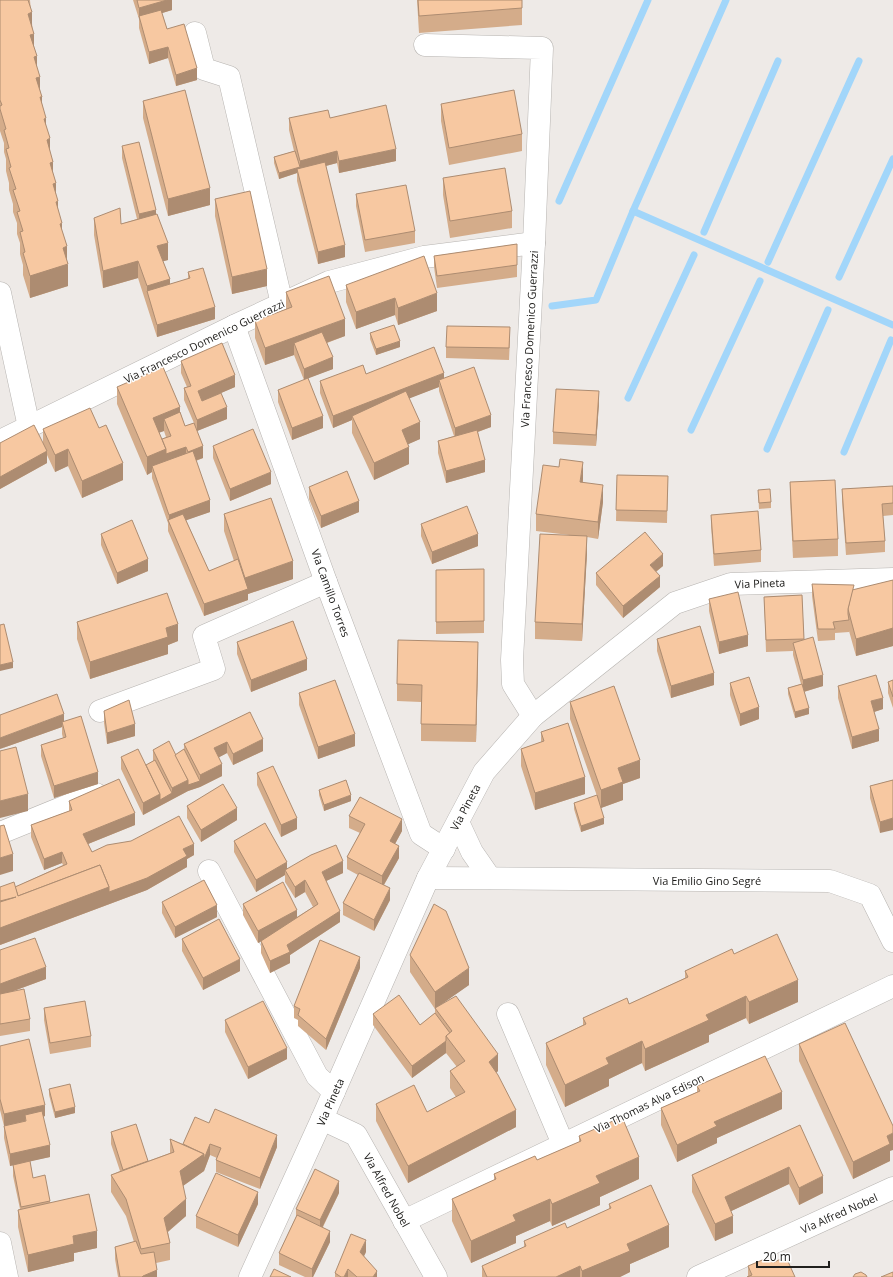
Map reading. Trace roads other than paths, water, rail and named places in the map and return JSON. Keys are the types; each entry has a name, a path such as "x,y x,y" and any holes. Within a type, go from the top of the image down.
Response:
{"street":[{"path":"195,33 204,69 229,77 282,304"},
{"path":"425,45 542,48 534,243"},
{"name":"Via Francesco Domenico Guerrazzi","path":"0,441 234,326 329,282 424,257 534,243 512,660 513,684 533,716"},
{"path":"0,293 28,427"},
{"name":"Via Camillo Torres","path":"234,326 326,582 421,834 444,849"},
{"name":"Via Pineta","path":"250,1277 322,1119 428,878 484,772 533,716 675,603 731,584 893,579"},
{"path":"100,711 214,669 204,636 326,582"},
{"path":"0,832 116,786"},
{"path":"458,822 472,852 490,878"},
{"path":"209,871 318,1076 334,1092"},
{"name":"Via Emilio Gino Segré","path":"428,878 830,881 870,895 893,941"},
{"name":"Via Thomas Alva Edison","path":"404,1221 893,986"},
{"path":"508,1014 563,1144"},
{"name":"Via Alfred Nobel","path":"322,1119 356,1135 436,1277"},
{"name":"Via Alfred Nobel","path":"698,1277 893,1188"},
{"path":"0,1243 7,1277"}],"waterway":[{"path":"559,201 648,0"},
{"path":"552,306 596,300 633,211 726,0"},
{"path":"704,232 778,61"},
{"path":"768,262 859,61"},
{"path":"839,277 893,159"},
{"path":"633,211 893,325"},
{"path":"628,398 694,255"},
{"path":"691,430 760,281"},
{"path":"767,449 828,310"},
{"path":"844,452 891,340"}]}
